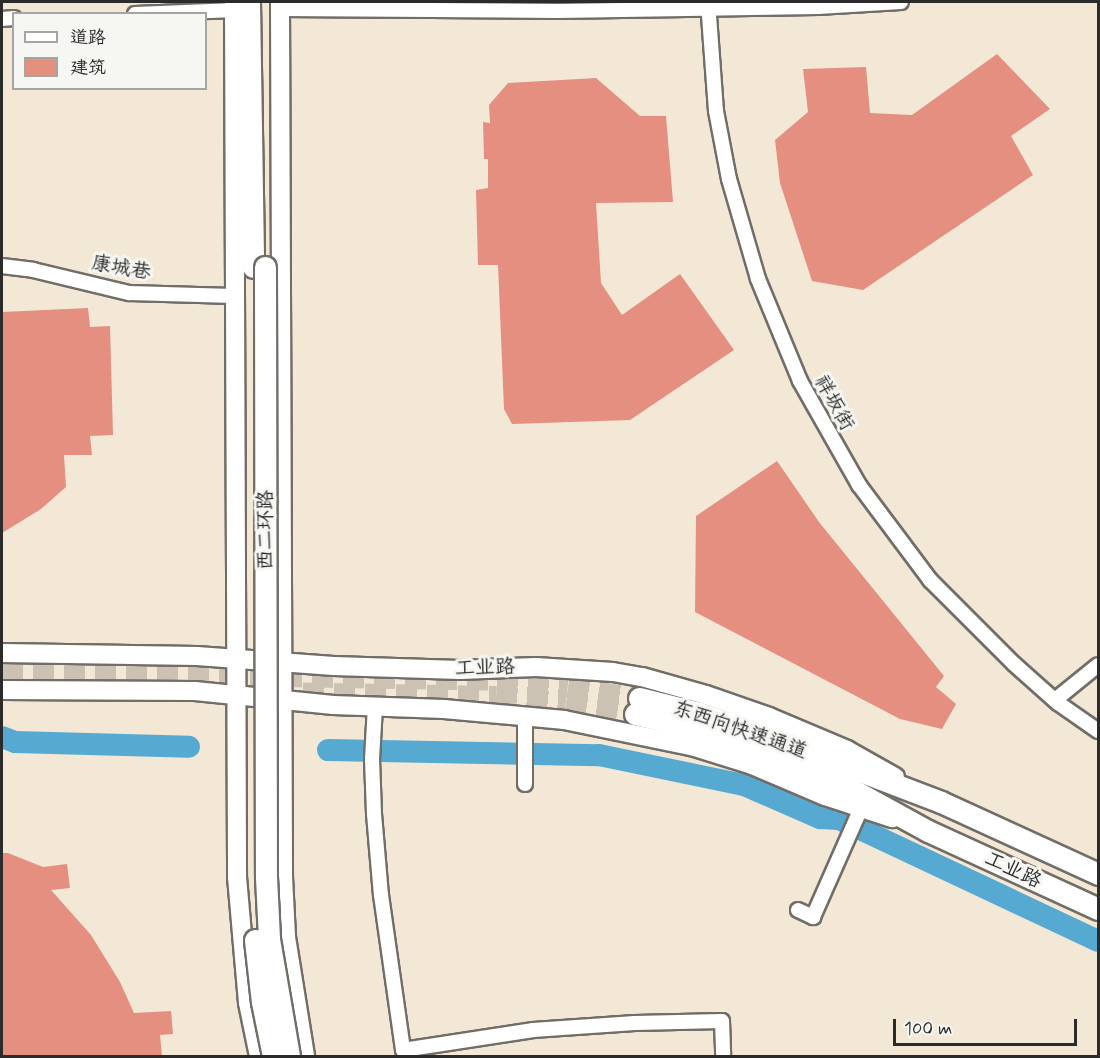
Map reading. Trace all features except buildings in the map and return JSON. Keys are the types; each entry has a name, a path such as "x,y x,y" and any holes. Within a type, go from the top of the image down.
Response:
{"highway":[{"name":"西二环路","path":"239,4 259,267 266,878 269,939 289,1056"},
{"name":"西二环路","path":"273,1056 262,1002 252,877 259,267 274,4"},
{"name":"东西向快速通道","path":"637,706 699,713 763,734 836,772"},
{"name":"工业路","path":"836,772 941,802 1098,874"},
{"name":"工业路","path":"836,772 928,831 1098,909"}],"main road":[{"path":"239,4 234,296 237,877 248,1003 258,1056"},
{"path":"274,4 286,937 305,1056"},
{"name":"工业路","path":"2,653 236,658 460,670 536,667 613,672 642,677 706,694 769,717 847,750 941,802"},
{"name":"工业路","path":"2,690 195,691 282,700 525,716 617,729 691,746 752,765 858,814 928,831"}],"street":[{"path":"274,4 557,11 708,5 818,7 901,2"},
{"path":"156,12 239,4"},
{"name":"祥坂街","path":"708,5 716,111 729,179 758,279 800,381 853,476 918,566 983,635 1055,700 1098,732"},
{"name":"康城巷","path":"2,266 33,270 129,293 234,296"},
{"path":"1055,700 1098,665"},
{"path":"375,706 372,759 381,894 404,1053 533,1030 635,1023 722,1021 723,1056"},
{"path":"525,716 525,784"},
{"path":"798,910 813,917 858,814"}],"waterway":[{"path":"2,737 15,742 189,747"},
{"path":"328,750 599,755 744,785 820,818 839,819 1098,941"}],"tunnel":[{"path":"2,671 497,680 568,687 639,698"},
{"path":"272,692 496,696 566,703 635,714"}]}
